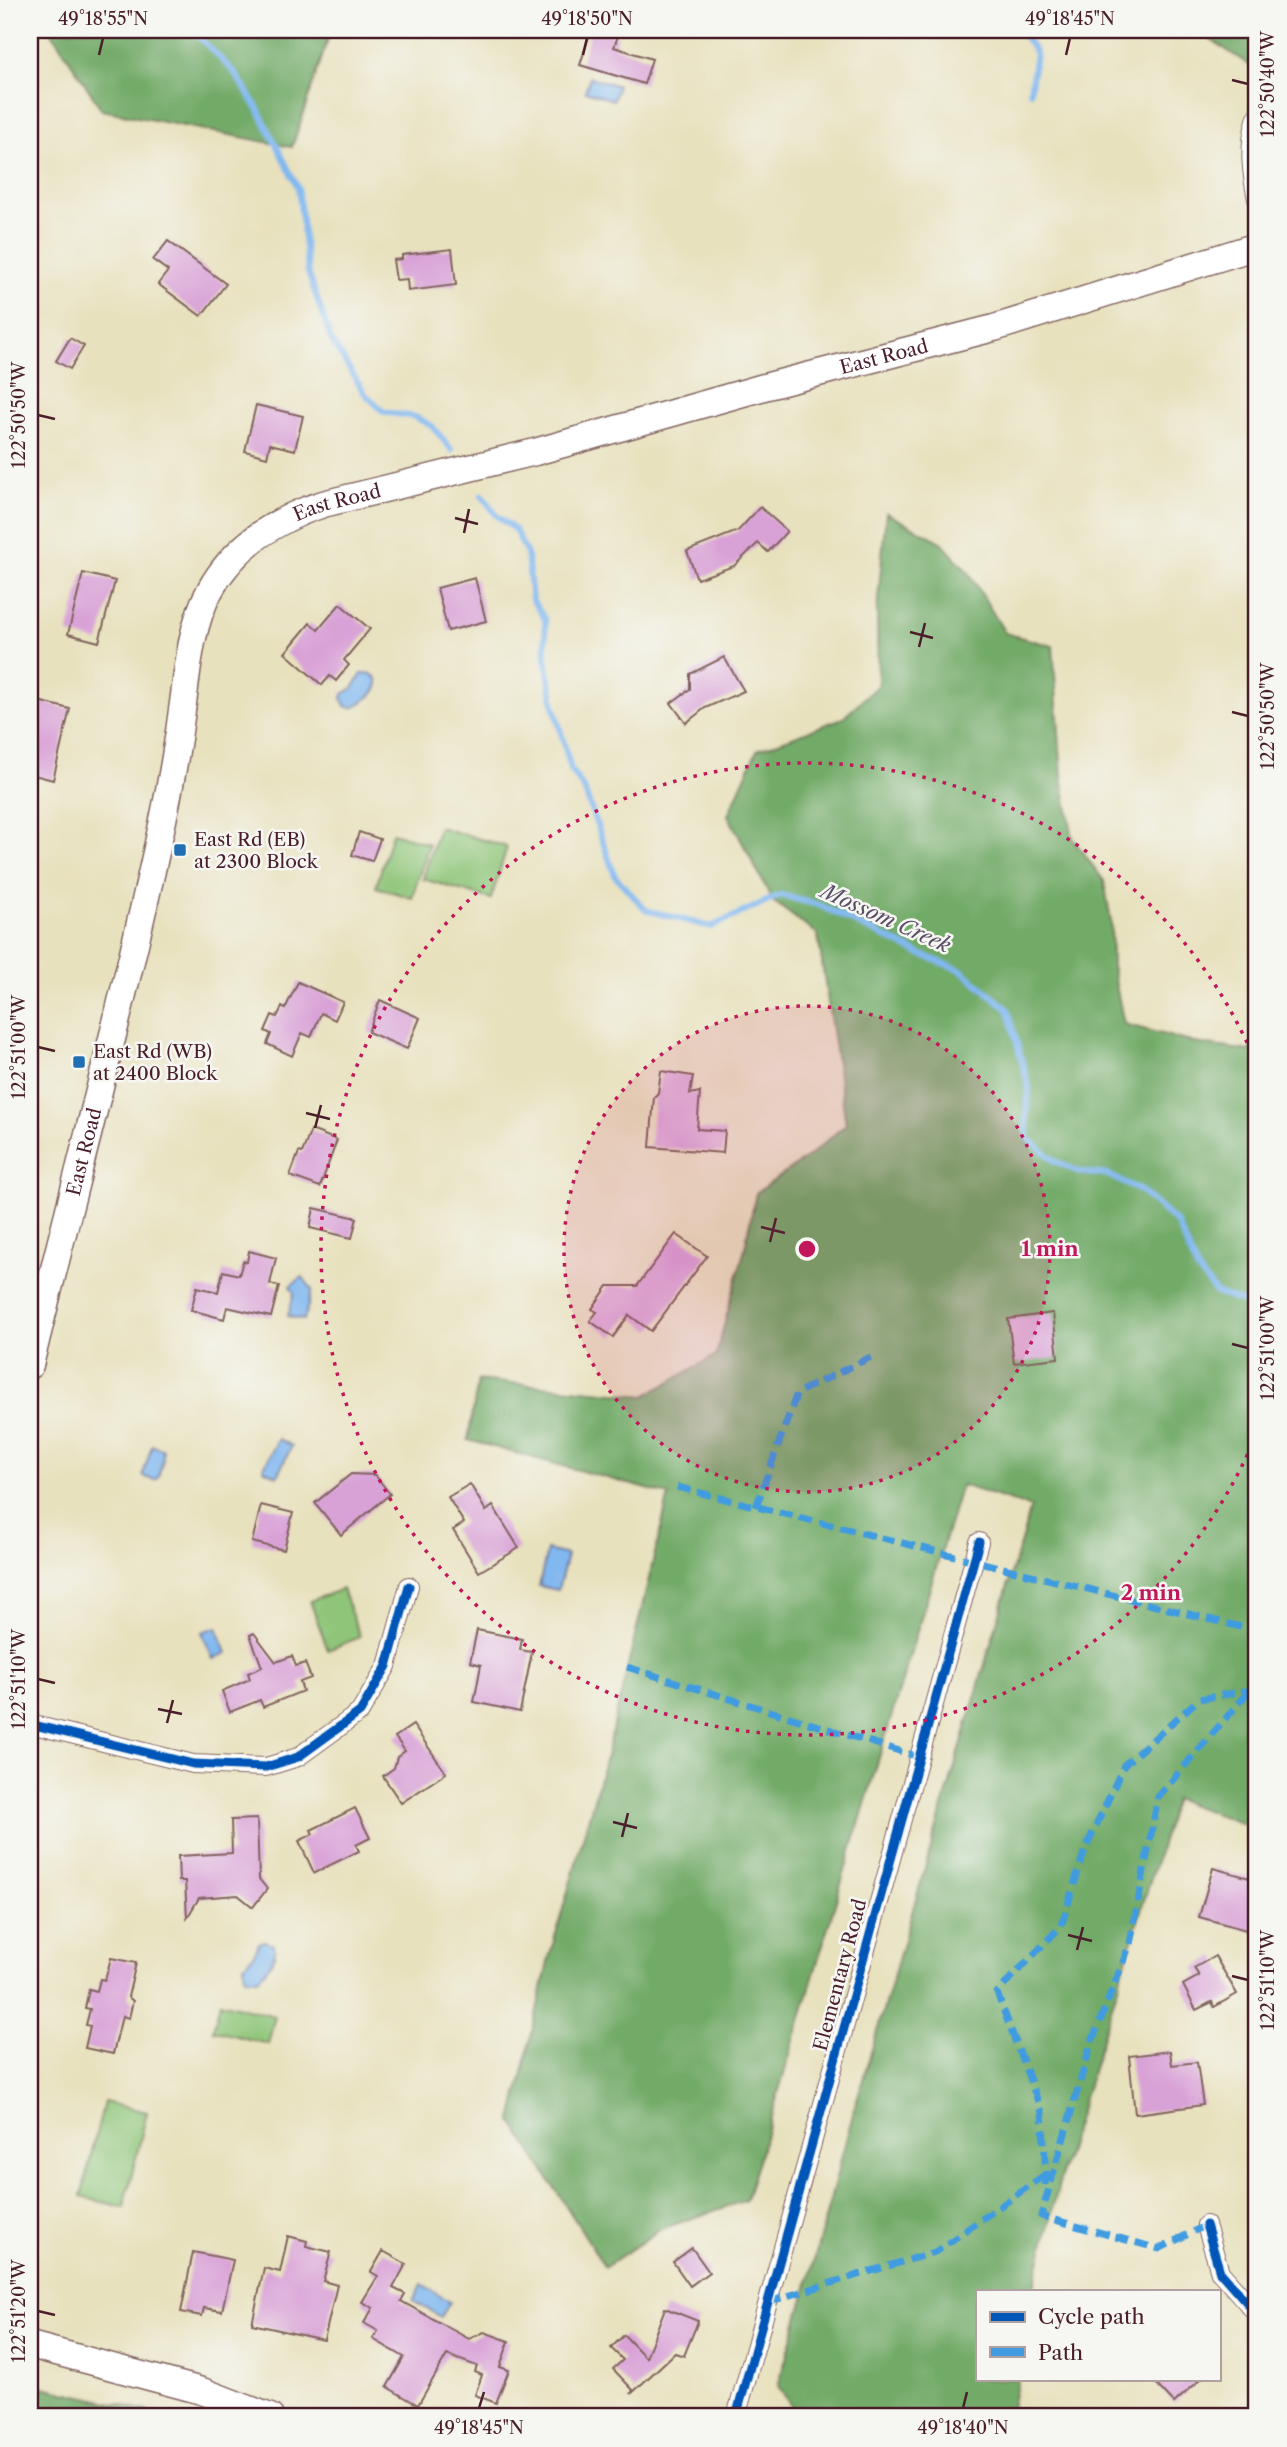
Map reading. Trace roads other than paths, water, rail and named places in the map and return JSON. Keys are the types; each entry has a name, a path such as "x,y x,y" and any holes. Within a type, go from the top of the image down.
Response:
{"main road":[{"name":"East Road","path":"30,1365 153,867 173,772 188,659 198,615 210,589 229,563 255,537 295,514 323,504 535,452 764,387 994,328 1257,246"},
{"path":"30,2345 202,2391 270,2417"}],"street":[{"path":"1257,117 1252,131 1251,172 1257,200"},
{"name":"Elementary Road","path":"736,2417 979,1542"},
{"path":"30,1724 193,1764 266,1767 298,1757 360,1712 387,1666 409,1586"},
{"path":"1206,2225 1220,2272 1257,2314"}],"water":[{"path":"590,77 618,86 613,100 585,91"},
{"path":"370,673 378,683 374,692 353,708 345,706 343,694 353,688 362,674"},
{"path":"303,1277 312,1290 304,1320 288,1316 294,1293 290,1286"},
{"path":"278,1439 292,1446 277,1476 263,1469"},
{"path":"152,1445 163,1450 158,1478 155,1480 143,1475"},
{"path":"547,1550 567,1555 558,1590 539,1586"},
{"path":"217,1627 227,1653 213,1659 202,1632"},
{"path":"264,1941 274,1945 271,1963 258,1978 245,1977 244,1965 259,1943"},
{"path":"422,2285 450,2302 441,2317 413,2301"}],"waterway":[{"name":"Mossom Creek","path":"192,30 234,72 258,109 298,188 308,272 331,340 365,394 384,412 415,417 432,426 452,450"},
{"path":"1020,30 1036,53 1030,92"},
{"name":"Mossom Creek","path":"482,495 497,516 515,530 527,554 532,600 545,619 546,660 554,706 571,770 584,789 615,876 646,910 711,927 780,895 819,905 922,955 961,970 1008,1009 1029,1088 1026,1119 1028,1138 1055,1161 1079,1172 1108,1175 1141,1191 1177,1223 1197,1269 1216,1293 1257,1307"}],"place":[{"name":"East Rd (EB) at 2300 Block","path":"180,850"},
{"name":"East Rd (WB) at 2400 Block","path":"79,1062"}]}
